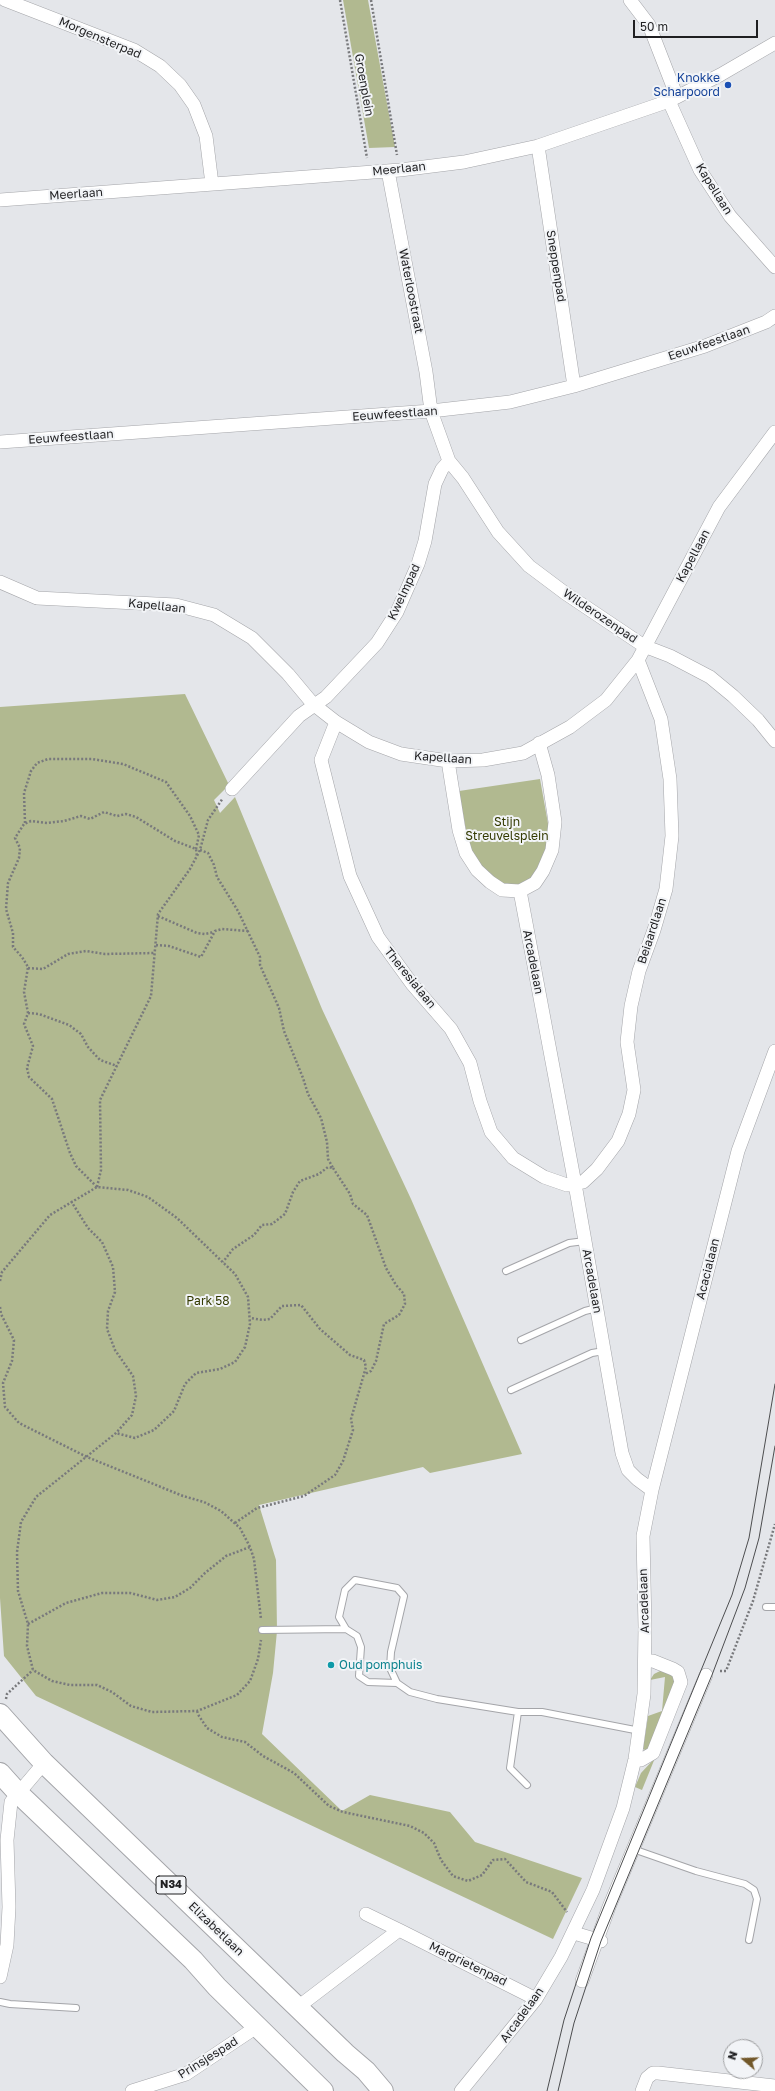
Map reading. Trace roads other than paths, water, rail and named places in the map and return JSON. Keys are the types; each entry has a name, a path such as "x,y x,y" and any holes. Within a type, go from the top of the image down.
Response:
{"main road":[{"name":"Elizabetlaan","path":"3,1709 44,1763 345,2053 366,2071 383,2091"},
{"path":"0,1773 18,1794 193,1960 217,1987 323,2091"}],"street":[{"name":"Morgensterpad","path":"5,0 134,50 160,66 180,85 194,105 206,136 212,184"},
{"name":"Kapellaan","path":"630,0 649,25 673,99 700,170 730,216 775,267"},
{"name":"Meerlaan","path":"0,200 394,170 464,162 538,146 673,99 775,43"},
{"name":"Sneppenpad","path":"538,146 574,386"},
{"name":"Waterloostraat","path":"394,170 431,412"},
{"name":"Eeuwfeestlaan","path":"0,442 431,412 510,402 574,386 705,346 766,322 775,316"},
{"path":"431,412 449,461"},
{"name":"Kapellaan","path":"0,582 37,598 176,605 214,615 252,638 288,674 313,704 336,722 369,742 401,754 448,760 483,760 523,753 570,727 606,700 638,660 644,646 719,507 775,432"},
{"name":"Wilderozenpad","path":"449,461 463,478 498,532 529,566 565,593 644,646 670,656 710,677 758,720 775,741"},
{"name":"Kwelmpad","path":"232,789 299,716 313,704 326,697 377,643 397,612 418,564 425,541 435,484 442,469 449,461"},
{"name":"Beiaardlaan","path":"575,1184 583,1182 597,1169 618,1141 629,1114 634,1090 627,1042 631,1006 639,971 654,930 666,889 672,836 670,779 661,719 638,660"},
{"name":"Theresialaan","path":"336,722 321,760 350,876 378,937 412,984 451,1029 470,1063 480,1100 491,1132 514,1158 544,1178 567,1185 575,1184"},
{"path":"448,760 459,830 466,853 477,870 490,882 502,890 520,891 535,883 543,871 552,850 555,822 548,775 539,743"},
{"name":"Arcadelaan","path":"461,2091 536,1999 574,1932 593,1890 621,1815 635,1759 644,1694 645,1661 643,1536 652,1490 628,1470 622,1453 575,1184 520,891"},
{"name":"Acacialaan","path":"652,1490 738,1150 775,1051"},
{"path":"635,1759 642,1760 653,1753 682,1682 678,1672 673,1669 652,1661 645,1661"},
{"path":"582,1981 633,1849 706,1675"},
{"path":"1,1971 7,1945 9,1907 4,1847 11,1802 44,1763"},
{"name":"Margrietenpad","path":"366,1914 536,1999"},
{"path":"298,2007 399,1930"},
{"path":"574,1932 599,1940"},
{"name":"Prinsjespad","path":"132,2091 186,2074 258,2026"},
{"path":"642,2091 647,2078 653,2073 775,2086"}],"lane":[{"path":"506,1271 569,1243 584,1241"},
{"path":"521,1340 585,1311 597,1308"},
{"path":"511,1390 592,1353 604,1351"},
{"path":"397,1683 368,1682 359,1676 361,1647 357,1636 346,1629 339,1617 345,1590 354,1580 397,1588 404,1596 391,1652 390,1668 397,1683 410,1692 437,1699 518,1712 542,1712 640,1731"},
{"path":"766,1606 775,1607"},
{"path":"262,1630 346,1629"},
{"path":"518,1712 510,1768 527,1785"},
{"path":"633,1849 696,1871 745,1884 754,1890 757,1899 749,1940"},
{"path":"0,2002 10,2004 76,2008"}],"tram line":[{"path":"547,2091 564,2020 591,1938 732,1595 749,1538 775,1384"},
{"path":"558,2091 574,2023 601,1941 712,1675 745,1588 759,1538 775,1446"}],"place":[{"name":"Knokke Scharpoord","path":"728,85"},
{"name":"Oud pomphuis","path":"331,1665"}],"park label":[{"name":"Stijn Streuvelsplein","path":"507,829"},
{"name":"Park 58","path":"208,1301"}]}
